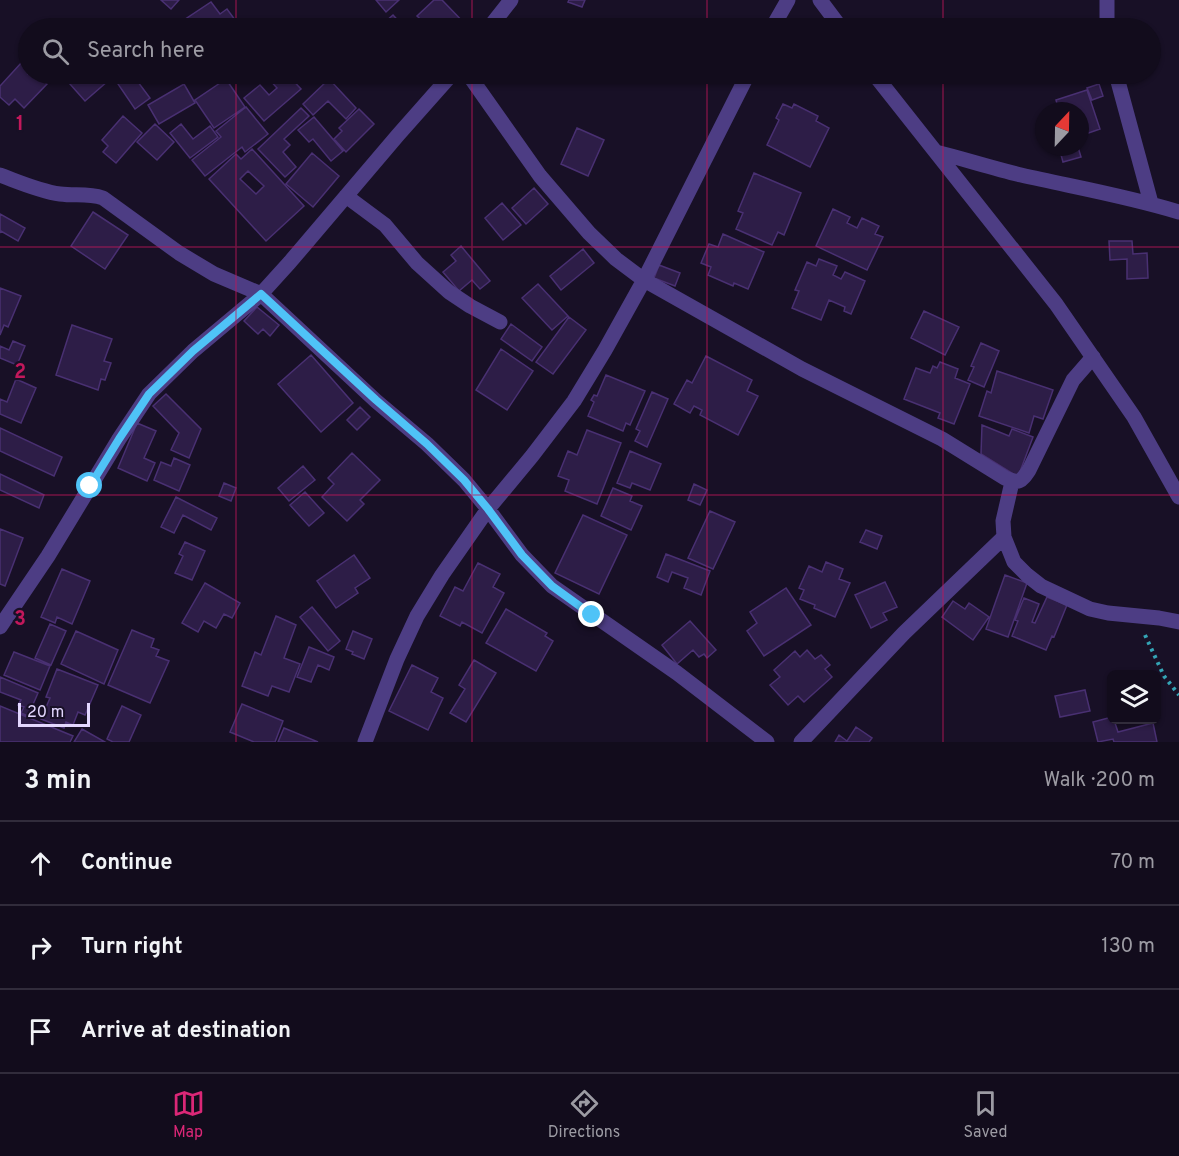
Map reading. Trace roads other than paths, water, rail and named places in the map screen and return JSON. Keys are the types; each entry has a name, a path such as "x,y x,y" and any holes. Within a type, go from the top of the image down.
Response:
{"street":[{"path":"497,18 511,0"},
{"path":"778,18 788,0"},
{"path":"820,0 834,18"},
{"path":"1107,0 1107,18"},
{"path":"0,627 48,556 149,394 193,351 261,294 443,84"},
{"path":"475,84 540,176 589,233 616,259 644,280 802,369 942,439 1012,482 1019,482 1029,470 1073,380 1093,357"},
{"path":"365,742 397,659 417,616 442,575 488,509 574,401 644,280 743,84"},
{"path":"882,84 1056,304 1134,417 1179,497"},
{"path":"1119,84 1151,203"},
{"path":"936,152 1020,175 1151,203 1179,212"},
{"path":"0,175 52,192 92,194 103,198 179,253 214,274 261,294 464,480 522,555 552,586 677,673 767,742"},
{"path":"346,196 385,225 417,263 448,292 500,322"},
{"path":"1012,482 1003,521 1004,537 1014,562 1027,575 1041,586 1090,609 1179,622"},
{"path":"801,742 904,633 1004,537"}]}
